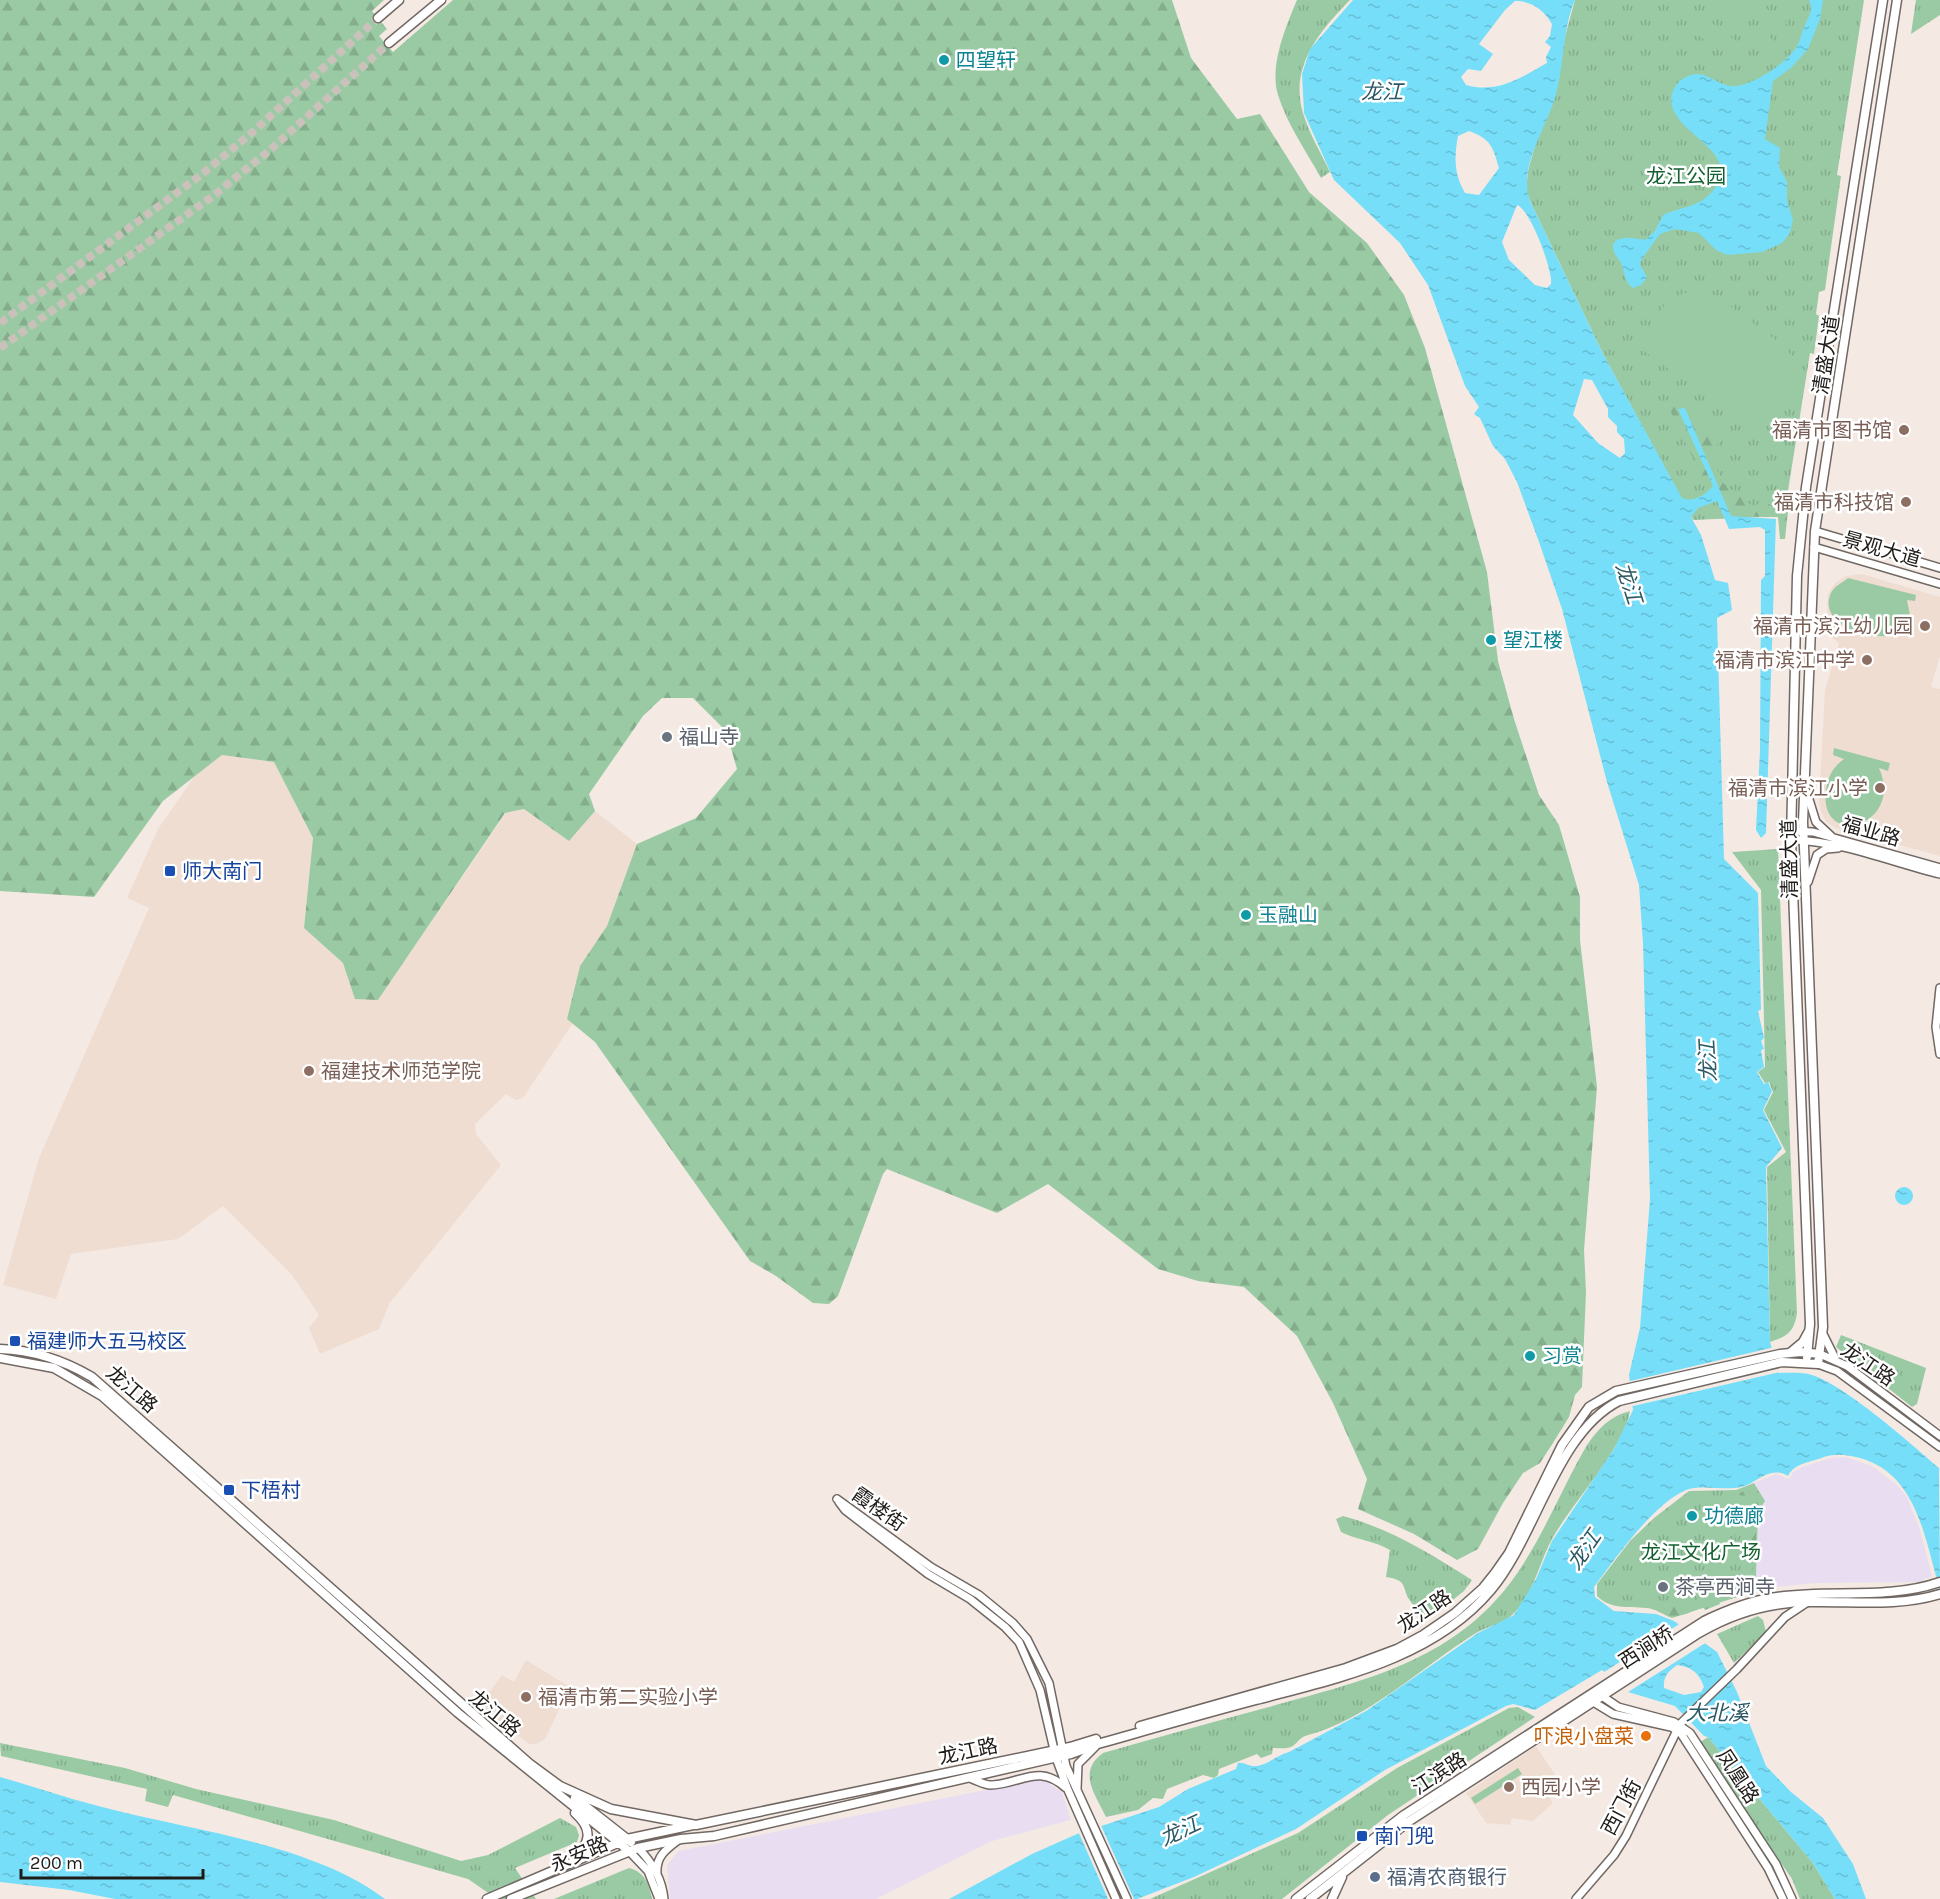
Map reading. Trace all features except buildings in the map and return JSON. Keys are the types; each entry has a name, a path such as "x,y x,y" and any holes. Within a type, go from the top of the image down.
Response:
{"main road":[{"path":"378,18 399,0"},
{"path":"389,44 441,0"},
{"name":"清盛大道","path":"1806,1362 1810,1324 1791,835 1797,576 1806,487 1884,0"},
{"name":"清盛大道","path":"1818,1364 1823,1334 1804,836 1814,547 1897,0"},
{"path":"1791,1352 1803,1342 1810,1324"},
{"name":"龙江路","path":"0,1349 21,1351 60,1360 92,1377 464,1708 560,1786 611,1809 696,1824 1098,1744 1343,1677 1392,1659 1433,1638 1471,1609 1495,1585 1523,1542 1570,1449 1598,1412 1619,1401 1781,1358 1791,1352 1820,1354"},
{"name":"龙江路","path":"0,1358 54,1368 102,1396 458,1713 566,1800 623,1841"},
{"name":"龙江路","path":"634,1850 681,1839 714,1836 972,1779 1346,1668 1397,1649 1423,1635 1469,1600 1495,1573 1509,1553 1567,1437 1589,1407 1616,1391 1781,1358 1818,1364"},
{"path":"1697,1630 1731,1609 1768,1598 1906,1591 1938,1583"},
{"path":"1697,1630 1744,1612 1776,1605 1808,1602 1910,1602 1939,1595"},
{"name":"西涧桥","path":"1609,1686 1697,1630"},
{"name":"江滨路","path":"1310,1899 1400,1827 1609,1686"},
{"name":"江滨路","path":"1296,1899 1396,1821 1589,1699"},
{"path":"560,1786 634,1850"},
{"path":"566,1800 582,1819 589,1835 584,1850 569,1863"},
{"name":"永安路","path":"487,1899 535,1876 623,1841 696,1824"},
{"name":"永安路","path":"512,1899 634,1850"},
{"path":"1332,1899 1343,1874"}],"street":[{"name":"景观大道","path":"1815,531 1940,568"},
{"name":"景观大道","path":"1814,547 1940,584"},
{"path":"1805,785 1816,822 1833,838"},
{"name":"福业路","path":"1791,835 1833,838 1939,871"},
{"name":"福业路","path":"1804,836 1939,871"},
{"path":"1806,894 1815,857 1826,849 1844,847"},
{"path":"1940,988 1936,1027 1940,1054"},
{"path":"1823,1334 1836,1360"},
{"name":"龙江路","path":"1820,1354 1836,1360 1940,1436"},
{"name":"龙江路","path":"1818,1364 1838,1371 1940,1447"},
{"name":"霞楼街","path":"837,1499 931,1567 979,1595 1020,1631 1037,1654 1049,1683 1059,1753 1040,1690 1019,1642 988,1613 928,1574 845,1510 837,1499"},
{"name":"西门街","path":"1576,1899 1614,1855 1626,1836 1680,1725 1785,1617 1808,1602"},
{"path":"1598,1693 1618,1707 1680,1725"},
{"path":"1589,1699 1613,1714 1680,1725"},
{"name":"凤凰路","path":"1680,1725 1685,1737 1768,1868 1783,1899"},
{"name":"凤凰路","path":"1680,1725 1695,1740 1770,1855 1792,1899"},
{"path":"1077,1791 1078,1764 1098,1744"},
{"path":"1059,1753 1068,1790 1116,1899"},
{"path":"1059,1753 1127,1899"},
{"path":"972,1779 989,1786 1019,1778 1045,1775 1068,1790"},
{"path":"664,1899 657,1861 681,1839"},
{"path":"634,1850 649,1859 658,1875"},
{"path":"634,1850 648,1870 659,1899"}],"shaded area":[{"path":"1862,574 1940,597 1940,656 1931,687 1940,689 1940,856 1836,828 1826,822 1821,812 1819,803 1825,690 1839,643 1826,633 1828,594 1835,583 1846,576"},
{"name":"福建技术师范学院","path":"222,755 274,762 313,838 304,928 343,963 378,1000 506,813 524,809 569,841 595,811 637,844 607,926 580,966 567,1018 573,1023 523,1098 516,1100 506,1094 475,1124 476,1134 501,1165 389,1304 379,1329 320,1354 309,1328 319,1315 292,1275 223,1206 178,1239 71,1254 56,1299 3,1285 39,1158 149,908 127,898 158,829 194,777"},
{"path":"1846,1457 1872,1466 1897,1485 1907,1497 1920,1530 1932,1576 1919,1582 1815,1583 1765,1588 1756,1578 1758,1513 1765,1501 1754,1483 1776,1474 1789,1479 1793,1472 1802,1467 1831,1458"},
{"name":"福清市第二实验小学","path":"526,1660 570,1687 545,1739 536,1744 529,1744 479,1706 502,1675 514,1682"},
{"name":"西园小学","path":"1536,1746 1556,1776 1543,1788 1553,1803 1533,1821 1512,1818 1510,1825 1486,1823 1466,1793"},
{"path":"1036,1780 1045,1781 1062,1792 1071,1820 992,1841 876,1899 670,1899 667,1865 679,1851"}],"green space":[{"path":"0,0 384,0 372,11 387,29 379,36 393,52 453,0 1172,0 1191,58 1237,119 1260,114 1309,192 1367,243 1404,295 1425,348 1487,572 1498,661 1514,719 1539,795 1559,825 1580,897 1580,940 1597,1087 1584,1250 1586,1292 1582,1387 1575,1395 1569,1417 1553,1443 1540,1463 1523,1473 1503,1503 1478,1549 1457,1560 1414,1534 1358,1509 1367,1479 1333,1403 1297,1336 1244,1287 1198,1281 1158,1269 1048,1184 997,1213 887,1169 883,1174 838,1296 829,1304 813,1303 776,1276 750,1261 595,1042 567,1019 580,966 607,926 637,844 696,818 737,769 726,731 693,698 662,698 643,716 589,794 595,811 569,841 524,809 505,813 378,1000 355,999 343,963 304,928 313,838 274,762 222,755 163,801 94,897 0,891"},
{"path":"1297,0 1350,0 1318,37 1310,50 1300,80 1303,113 1330,172 1321,178 1286,116 1276,84 1280,46"},
{"name":"龙江公园","path":"1575,0 1864,0 1837,175 1841,176 1825,290 1819,292 1816,314 1819,316 1814,354 1810,353 1784,516 1693,520 1603,354 1530,201 1526,190 1528,171"},
{"path":"1720,0 1738,0 1748,7 1739,19 1718,3"},
{"path":"1916,0 1940,0 1940,15 1911,34"},
{"path":"1766,8 1787,23 1778,35 1758,19"},
{"path":"1700,14 1748,50 1741,60 1724,48 1721,52 1690,29"},
{"path":"1753,25 1774,41 1765,53 1744,37"},
{"path":"1693,291 1715,295 1781,344 1791,355 1796,367 1794,392 1787,403 1773,416 1755,419 1759,422 1753,430 1644,351 1649,343 1652,345 1654,325 1661,309 1675,297"},
{"path":"1674,399 1690,406 1708,422 1707,426 1716,435 1720,432 1723,434 1711,457 1723,483 1754,507 1772,492 1775,495 1767,503 1778,509 1782,502 1789,501 1785,539 1780,539 1778,517 1731,516 1712,480 1713,487 1706,485 1667,404"},
{"path":"1848,578 1916,595 1915,601 1907,600 1910,615 1901,632 1879,636 1866,634 1841,624 1832,615 1829,605 1831,593"},
{"path":"1834,748 1890,763 1888,771 1879,768 1884,788 1881,804 1872,817 1859,824 1846,825 1835,820 1827,809 1828,780 1837,765 1844,759 1833,755"},
{"path":"1778,849 1797,1313 1792,1329 1781,1338 1770,1342 1767,1167 1786,1152 1764,1110 1773,1092 1769,1082 1765,1083 1758,1072 1765,1067 1761,890 1732,852"},
{"path":"1841,1335 1926,1368 1917,1404 1912,1407 1836,1347"},
{"path":"1630,1411 1618,1442 1552,1539 1525,1598 1508,1618 1476,1633 1394,1691 1351,1718 1303,1737 1291,1747 1273,1748 1272,1754 1261,1758 1257,1754 1219,1769 1218,1775 1214,1778 1203,1775 1167,1789 1163,1799 1153,1798 1138,1810 1106,1817 1093,1792 1090,1776 1095,1760 1103,1753 1300,1699 1390,1670 1446,1642 1472,1623 1495,1601 1522,1565 1591,1439 1611,1419"},
{"name":"龙江文化广场","path":"1754,1483 1765,1501 1758,1513 1756,1578 1765,1588 1672,1618 1649,1608 1608,1604 1597,1596 1597,1584 1630,1541 1654,1518 1689,1491 1736,1490"},
{"path":"1747,1488 1753,1488 1764,1499 1756,1514 1756,1558 1751,1575 1746,1577 1741,1547 1744,1533 1735,1538 1738,1520 1727,1511 1733,1504 1745,1506 1739,1494"},
{"path":"1343,1516 1394,1535 1472,1580 1464,1591 1428,1620 1408,1597 1402,1583 1386,1577 1390,1550 1341,1532 1336,1519"},
{"path":"1705,1539 1717,1549 1702,1565 1690,1554"},
{"path":"1706,1594 1708,1599 1717,1597 1720,1604 1705,1610 1702,1605 1687,1614 1669,1617 1661,1609 1664,1603 1695,1603 1697,1599"},
{"path":"1758,1616 1763,1620 1766,1632 1734,1663 1717,1634"},
{"path":"1518,1707 1535,1717 1388,1815 1282,1899 1150,1899 1298,1833 1397,1768 1509,1708"},
{"path":"1708,1737 1813,1863 1835,1899 1800,1899 1792,1879 1699,1743"},
{"path":"0,1743 125,1768 196,1789 334,1820 461,1861 488,1855 560,1818 576,1827 579,1835 577,1842 515,1868 536,1899 497,1899 468,1879 173,1795 168,1807 145,1801 147,1789 1,1756"},
{"path":"1518,1768 1522,1774 1475,1804 1471,1798"},
{"path":"629,1868 643,1876 652,1899 554,1899"}],"water":[{"name":"龙江","path":"1353,0 1575,0 1568,22 1557,91 1531,160 1527,188 1530,201 1603,354 1682,498 1690,500 1699,497 1713,486 1678,409 1685,408 1731,516 1776,519 1766,833 1761,838 1756,830 1760,751 1761,580 1765,576 1765,530 1760,527 1729,529 1717,501 1698,508 1691,517 1701,535 1715,580 1728,583 1732,610 1717,618 1724,859 1758,893 1761,1010 1758,1011 1764,1038 1761,1041 1764,1049 1761,1050 1764,1067 1757,1072 1764,1084 1768,1082 1772,1091 1763,1110 1782,1148 1766,1167 1770,1342 1779,1373 1812,1375 1826,1381 1877,1416 1939,1468 1940,1590 1923,1531 1907,1494 1895,1478 1879,1466 1846,1455 1824,1457 1794,1468 1788,1476 1781,1473 1769,1474 1741,1487 1686,1490 1673,1497 1648,1519 1594,1587 1595,1597 1614,1611 1656,1614 1674,1621 1717,1652 1737,1692 1766,1766 1791,1792 1823,1818 1853,1864 1866,1899 1835,1899 1813,1863 1708,1737 1704,1736 1675,1706 1628,1692 1602,1670 1535,1710 1513,1704 1506,1706 1385,1770 1296,1829 1194,1877 1137,1899 949,1899 1032,1854 1077,1834 1159,1807 1188,1789 1236,1769 1238,1763 1257,1766 1289,1752 1366,1711 1478,1633 1514,1615 1536,1579 1552,1541 1614,1449 1633,1410 1629,1375 1640,1328 1650,1199 1643,943 1639,885 1607,782 1562,609 1517,482 1505,459 1493,446 1480,418 1474,414 1479,407 1465,386 1428,285 1400,243 1334,180 1304,113 1302,74 1310,49","holes":["1515,1 1521,1 1537,7 1549,19 1552,24 1550,36 1545,42 1551,47 1546,57 1547,63 1518,79 1499,86 1466,85 1461,77 1468,69 1481,71 1493,54 1479,44 1505,10","1469,131 1476,134 1487,141 1495,154 1499,168 1479,195 1465,193 1459,179 1456,159 1458,136","1517,205 1528,217 1540,241 1551,284 1547,288 1535,285 1509,260 1502,242","1584,379 1592,380 1608,409 1608,417 1617,426 1617,432 1624,439 1625,453 1620,458 1598,443 1573,415","1677,1665 1687,1667 1694,1672 1704,1687 1701,1692 1684,1695 1664,1688 1665,1677"]},
{"path":"1809,0 1823,0 1820,19 1808,49 1792,67 1773,81 1765,139 1780,148 1779,167 1787,182 1787,200 1793,220 1790,233 1782,243 1762,252 1727,255 1716,250 1699,233 1675,229 1660,234 1641,260 1640,265 1647,277 1641,285 1633,288 1627,281 1615,254 1614,243 1622,238 1645,240 1655,231 1663,215 1704,199 1720,180 1721,166 1714,154 1680,120 1673,108 1672,94 1675,86 1686,77 1700,74 1730,86 1737,86 1753,81 1770,71 1786,59 1798,44 1810,13"},
{"path":"1900,1187 1908,1187 1913,1192 1911,1203 1900,1205 1895,1200 1895,1192"},
{"path":"0,1777 100,1806 218,1833 291,1853 357,1881 385,1899 115,1899 69,1890 0,1882"}],"pier":[{"path":"1775,1347 1784,1371 1629,1407 1626,1382"},
{"path":"1681,1623 1707,1642 1625,1694 1601,1674"},
{"path":"1100,1823 1134,1899 1108,1899 1078,1831"}],"tunnel":[{"path":"0,323 201,175 255,130 378,18"},
{"path":"0,348 213,196 270,150 389,43"}],"place":[{"name":"四望轩","path":"944,60"},
{"name":"福清市图书馆","path":"1904,430"},
{"name":"福清市科技馆","path":"1906,502"},
{"name":"福清市滨江幼儿园","path":"1925,626"},
{"name":"望江楼","path":"1491,640"},
{"name":"福清市滨江中学","path":"1867,660"},
{"name":"福山寺","path":"667,737"},
{"name":"福清市滨江小学","path":"1880,788"},
{"name":"师大南门","path":"170,871"},
{"name":"玉融山","path":"1246,915"},
{"name":"福建技术师范学院","path":"309,1071"},
{"name":"福建师大五马校区","path":"15,1341"},
{"name":"习赏","path":"1530,1356"},
{"name":"下梧村","path":"229,1490"},
{"name":"功德廊","path":"1692,1516"},
{"name":"茶亭西涧寺","path":"1663,1587"},
{"name":"福清市第二实验小学","path":"526,1697"},
{"name":"吓浪小盘菜","path":"1646,1736"},
{"name":"西园小学","path":"1509,1787"},
{"name":"南门兜","path":"1362,1836"},
{"name":"福清农商银行","path":"1375,1877"}],"water label":[{"name":"大北溪","path":"1717,1713"}]}
